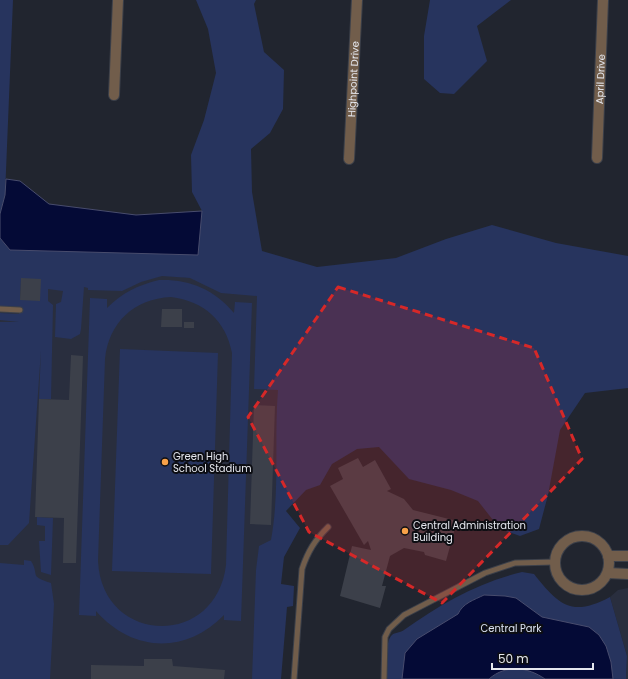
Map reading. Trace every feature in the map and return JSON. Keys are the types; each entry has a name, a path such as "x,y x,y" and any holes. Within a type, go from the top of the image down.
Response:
{"street":[{"path":"114,95 118,0"},
{"name":"Highpoint Drive","path":"349,159 358,0"},
{"name":"April Drive","path":"597,158 604,0"},
{"path":"581,536 590,537 598,541 605,548 608,556 608,573 604,580 597,586 588,590 570,588 563,583 558,576 555,562 559,550 565,542 572,538 581,536"},
{"path":"608,556 628,556"},
{"path":"608,573 628,574"}],"lane":[{"path":"0,309 20,310"},
{"path":"294,679 302,569 314,540 328,527"},
{"path":"384,679 385,637 389,629 404,615 485,573 515,563 555,562"}],"highlighted area":[{"path":"338,287 534,348 582,459 442,603 309,532 248,417"}],"shaded area":[{"path":"6,179 20,181 49,204 136,215 202,211 198,255 10,250 0,238 0,214 5,195"},
{"path":"0,260 287,287 273,679 0,679"},
{"path":"628,588 628,679 626,679 627,656 610,597 618,590"},
{"name":"Central Park","path":"484,595 516,598 542,617 589,627 599,635 606,646 611,662 613,679 545,679 524,670 510,669 496,674 489,679 402,679 405,653 417,639 458,614 460,610 469,602"}],"green space":[{"path":"0,0 13,0 5,195 0,214"},
{"path":"196,0 256,0 254,4 264,52 284,70 283,109 270,133 251,149 252,192 262,251 317,267 396,258 446,239 492,225 556,243 628,256 628,388 585,393 560,430 548,495 539,529 520,536 500,529 478,501 451,490 409,479 379,447 357,449 332,464 320,485 306,490 286,511 300,528 284,557 281,584 294,586 293,606 287,607 281,679 252,679 256,570 259,546 271,540 274,522 278,390 254,389 257,296 221,293 190,278 162,276 141,282 122,291 88,290 88,288 84,287 80,334 71,339 55,337 56,304 61,302 63,291 48,289 48,301 53,305 51,399 39,399 41,350 29,523 8,545 0,545 0,322 19,322 0,320 0,313 19,314 20,307 0,306 0,238 10,250 202,211 192,192 191,155 204,120 216,73 208,29","holes":["21,279 41,279 20,299"]},
{"path":"430,0 511,0 477,26 487,61 454,94 440,93 424,79 424,36"},
{"path":"159,280 181,281 200,287 218,298 234,313 235,302 252,303 241,621 224,620 224,615 209,628 193,637 176,642 159,643 142,641 126,635 110,625 96,611 96,616 79,615 90,298 107,299 107,308 125,294 137,287","holes":["171,297 194,303 212,314 225,331 232,353 226,565 218,592 202,612 182,623 160,626 138,621 118,609 104,589 98,561 105,359 107,346 112,334 118,324 135,308 146,302 158,299"]},
{"name":"Green High School Stadium","path":"120,349 218,353 211,574 112,571"},
{"path":"37,517 53,518 51,575 41,572 39,541 45,541 45,526 37,525"},
{"path":"24,560 31,561 39,579 51,583 54,604 50,679 0,679 0,563 24,565"},
{"name":"Central Park","path":"522,572 534,574 558,600 566,605 575,607 585,606 597,603 610,597 627,656 626,679 387,679 387,650 389,639 392,635 402,631 460,595 506,576"}],"building":[{"path":"21,278 41,279 40,301 20,300"},
{"path":"162,309 182,309 182,327 161,327"},
{"path":"184,322 194,322 194,328 184,328"},
{"path":"71,355 83,356 76,563 63,563 64,518 35,517 39,399 69,400"},
{"path":"254,405 275,406 271,525 250,524"},
{"name":"Central Administration Building","path":"358,458 363,467 375,460 391,489 387,491 404,499 413,510 457,521 446,561 425,555 424,552 404,548 390,556 382,586 386,586 380,608 340,596 352,546 371,550 368,541 364,545 330,486 343,479 338,468"},
{"path":"144,659 172,659 173,666 225,670 224,679 91,679 91,665 144,666"}],"place":[{"name":"Green High School Stadium","path":"165,462"},
{"name":"Central Administration Building","path":"405,531"}]}
